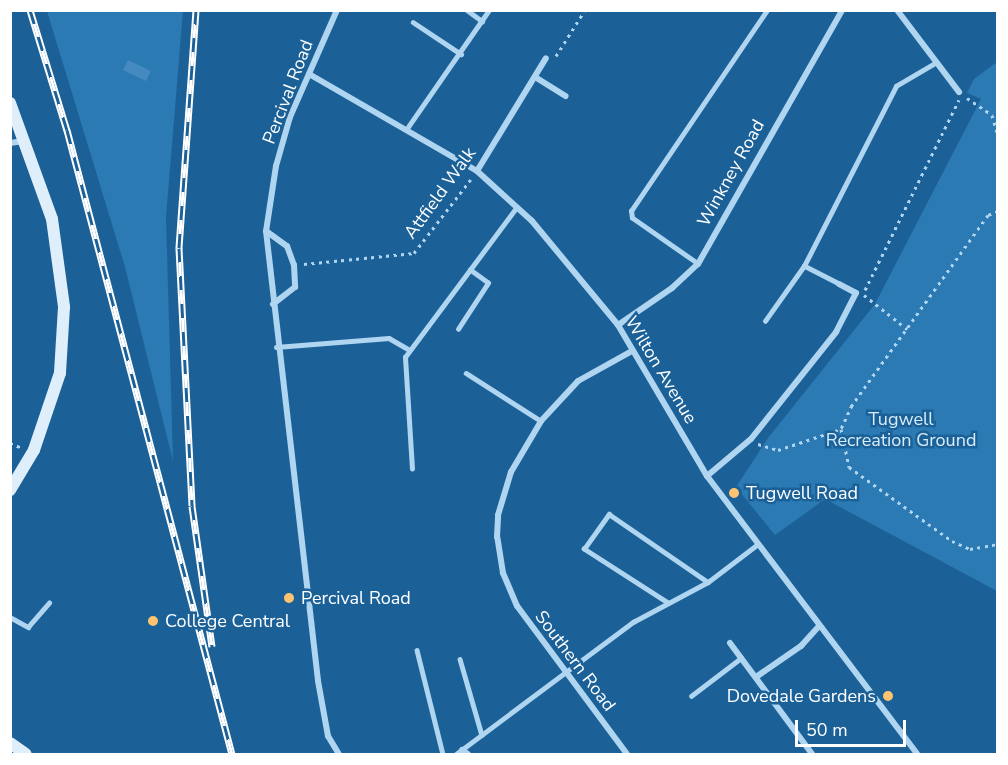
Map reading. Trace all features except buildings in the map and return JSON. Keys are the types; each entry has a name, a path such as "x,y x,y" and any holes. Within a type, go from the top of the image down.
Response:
{"street":[{"name":"Percival Road","path":"337,10 309,74 276,166 266,231 276,347 318,681 328,736 339,754"},
{"name":"Winkney Road","path":"618,325 672,288 698,264 842,10"},
{"path":"897,10 960,93"},
{"name":"Attfield Walk","path":"477,171 546,58"},
{"name":"Wilton Avenue","path":"309,74 408,127 477,171 517,207 618,325 707,476 917,754"},
{"path":"534,77 566,96"},
{"path":"10,103 52,219 64,306 60,373 34,450 10,490"},
{"path":"10,143 25,141"},
{"path":"266,231 287,246 294,265 295,287 273,304"},
{"path":"707,476 752,440 836,332 859,294 839,284"},
{"name":"Southern Road","path":"627,754 517,606 498,555 498,515 503,495 521,451 541,421 578,381 632,351"},
{"path":"756,677 801,646 819,626"},
{"path":"730,643 811,754"},
{"path":"10,743 26,754"}],"lane":[{"path":"467,10 482,21"},
{"path":"408,127 461,54 489,10"},
{"path":"698,264 632,218 631,211 767,10"},
{"path":"413,22 461,54"},
{"path":"765,321 804,266 896,86 935,63"},
{"path":"412,469 405,357 517,207"},
{"path":"804,266 839,284"},
{"path":"458,329 488,283 470,270"},
{"path":"276,347 389,338 410,350"},
{"path":"466,373 541,421"},
{"path":"668,603 584,549 609,514 708,582"},
{"path":"462,753 565,670 668,603 708,582 759,544"},
{"path":"10,616 28,627 49,603"},
{"path":"417,650 443,754"},
{"path":"690,696 741,658"},
{"path":"460,659 482,735"}],"path":[{"path":"546,58 556,55 585,10"},
{"path":"907,329 859,294 960,93 992,115 998,136"},
{"name":"Attfield Walk","path":"294,265 414,253 477,171"},
{"path":"998,211 988,216 852,405 841,429 849,467 952,541 970,549 998,544"},
{"path":"752,440 766,450 778,450 841,429"}],"green space":[{"path":"47,11 183,11 166,217 173,461 125,267"},
{"name":"Tugwell Recreation Ground","path":"997,62 997,591 825,499 775,535 736,487 768,438 875,304 981,99 967,93 974,79"}],"railway":[{"path":"30,10 67,130 232,754"},
{"path":"196,10 179,248 192,506 212,647"}],"place":[{"name":"Tugwell Road","path":"734,493"},
{"name":"Percival Road","path":"289,598"},
{"name":"College Central","path":"153,621"},
{"name":"Dovedale Gardens","path":"888,696"}]}
